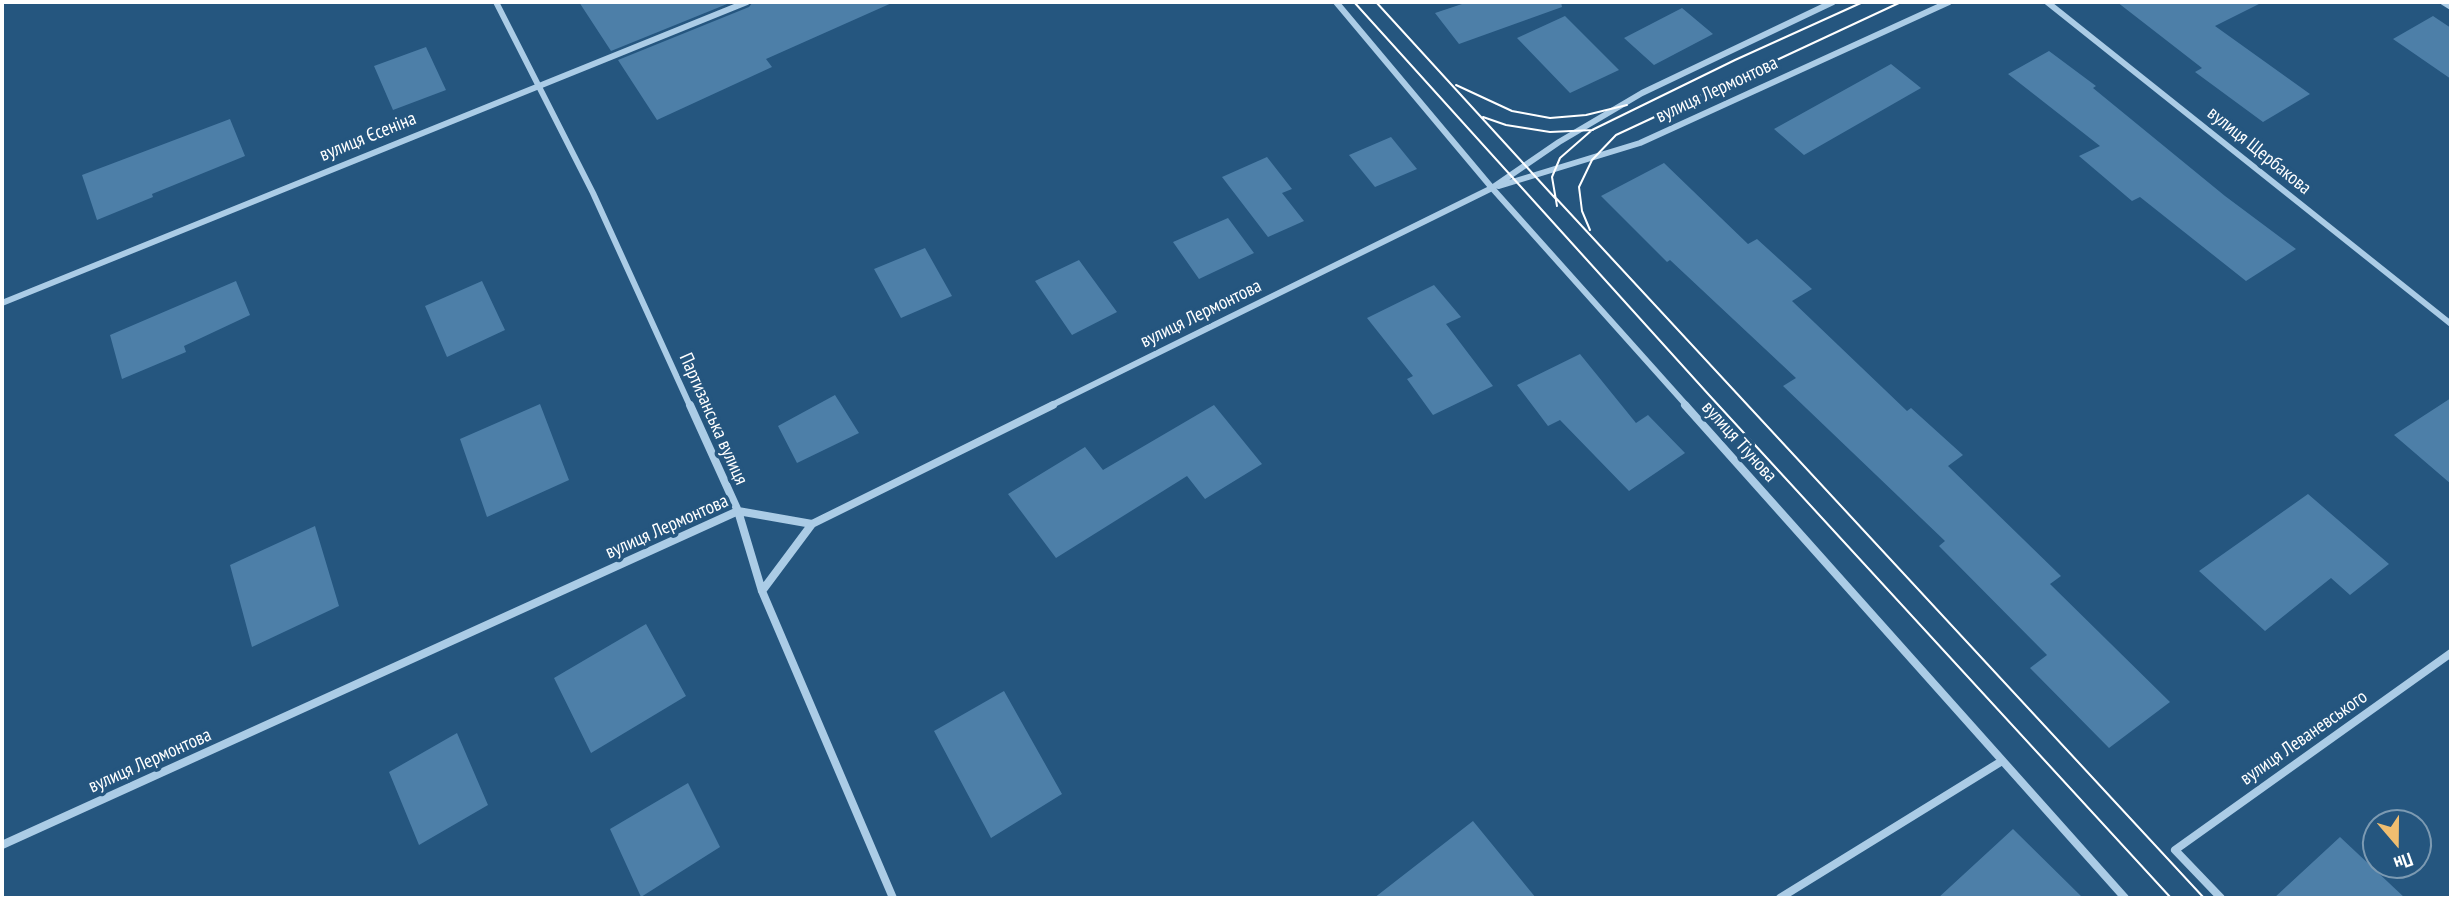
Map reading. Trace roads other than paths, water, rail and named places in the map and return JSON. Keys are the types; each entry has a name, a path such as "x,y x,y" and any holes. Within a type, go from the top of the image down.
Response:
{"street":[{"name":"Партизанська вулиця","path":"496,2 593,193 738,511 762,591 893,898"},
{"name":"вулиця Єсеніна","path":"2,303 747,2"},
{"name":"вулиця Тіунова","path":"1336,2 1492,188 2125,898"},
{"name":"вулиця Лермонтова","path":"2,845 738,511 813,524 1492,188 1559,142 1643,93 1833,2"},
{"name":"вулиця Лермонтова","path":"1492,188 1640,143 1949,2"},
{"name":"вулиця Щербакова","path":"2047,2 2451,324"},
{"path":"2443,2 2451,7"},
{"path":"762,591 813,524"},
{"name":"вулиця Леваневського","path":"2221,898 2175,850 2451,653"},
{"path":"1780,898 2002,761"}],"tram line":[{"path":"1354,2 1709,395 2171,898"},
{"path":"1376,2 1555,198"},
{"path":"1592,130 1735,60 1863,2"},
{"path":"1590,230 1582,211 1579,187 1592,160 1616,135 1901,2"},
{"path":"1456,85 1512,111 1550,118 1586,115 1627,105"},
{"path":"1483,117 1506,125 1550,132 1592,130"},
{"path":"1556,198 1552,177 1560,158 1592,130"},
{"path":"1556,198 2204,898"},
{"path":"1556,198 1557,206"}]}
